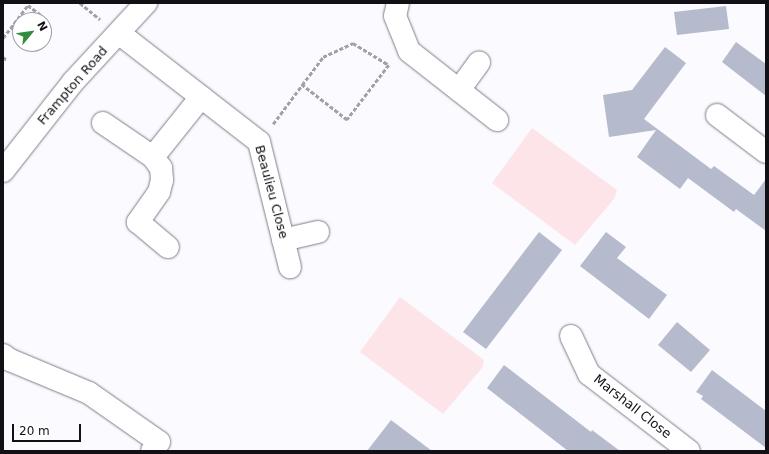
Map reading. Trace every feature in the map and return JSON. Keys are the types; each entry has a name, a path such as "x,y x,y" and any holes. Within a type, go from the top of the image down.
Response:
{"street":[{"name":"Frampton Road","path":"3,171 73,82 120,34 146,3"},
{"path":"398,3 395,16 409,51 497,120"},
{"name":"Beaulieu Close","path":"120,34 259,142 290,267"},
{"path":"459,90 479,62"},
{"path":"153,158 201,97"},
{"path":"717,115 766,152"},
{"path":"103,123 153,158 161,168 162,180 159,192 138,222 168,247"},
{"path":"283,240 318,232"},
{"name":"Marshall Close","path":"571,336 588,374 689,451"},
{"path":"3,355 10,360 89,393 159,442 152,451"}],"path":[{"path":"23,12 28,5 37,12"},
{"path":"3,38 11,27"},
{"path":"259,142 323,57 353,42 389,66 348,120 302,85"},
{"path":"3,57 7,60"}],"shaded area":[{"path":"532,128 617,190 614,199 575,245 492,183"},
{"path":"400,297 484,360 482,368 443,414 360,352"}],"building":[{"path":"726,6 729,29 677,35 674,12"},
{"path":"736,42 766,64 766,96 722,62"},
{"path":"665,47 686,63 644,119 711,169 714,166 754,195 766,179 766,231 736,209 734,212 688,178 680,189 637,157 656,130 609,137 603,95 632,90"},
{"path":"539,232 562,250 486,349 463,332"},
{"path":"606,232 626,247 617,258 667,295 649,319 580,266"},
{"path":"677,322 710,350 691,372 658,345"},
{"path":"504,365 591,432 592,430 620,451 568,451 487,388"},
{"path":"712,370 766,411 766,448 701,399 703,396 696,392"},
{"path":"391,420 432,451 367,451"}]}
